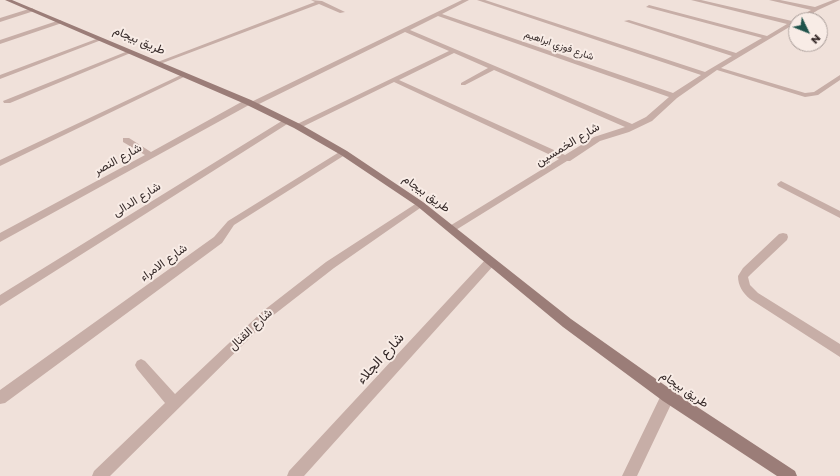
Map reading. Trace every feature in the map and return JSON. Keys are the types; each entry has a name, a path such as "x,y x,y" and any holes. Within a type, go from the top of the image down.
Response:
{"main road":[{"name":"طريق بيجام","path":"8,0 250,103 298,126 344,153 420,204 567,323 668,396 790,476"}],"street":[{"name":"شارع النصر","path":"0,238 151,155 250,103 406,30 466,0"},
{"path":"480,0 707,74"},
{"path":"694,0 788,20"},
{"path":"772,0 816,10"},
{"name":"شارع الخمسين","path":"813,12 837,0"},
{"path":"158,63 317,1 342,12"},
{"path":"650,8 768,38"},
{"path":"0,20 32,10"},
{"name":"شارع فوزي ابراهيم","path":"438,14 674,96"},
{"path":"627,21 738,56"},
{"path":"0,42 60,22"},
{"name":"شارع الخمسين","path":"451,230 597,139 648,120 674,96 716,68 788,27"},
{"path":"406,30 631,127"},
{"path":"0,77 101,39"},
{"path":"298,126 454,51"},
{"path":"7,101 130,52"},
{"path":"463,84 493,68"},
{"path":"716,68 806,95 816,94 840,77"},
{"path":"0,163 185,75"},
{"path":"394,80 567,159"},
{"path":"832,82 840,85"},
{"name":"شارع الدالى","path":"0,301 288,121"},
{"path":"126,140 151,155"},
{"name":"شارع الامراء","path":"0,398 218,240 231,223 344,153"},
{"path":"781,184 840,215"},
{"name":"شارع القنال","path":"99,476 175,404 245,334 288,296 330,265 420,204"},
{"path":"783,237 747,271 743,276 743,283 747,290 754,296 840,351"},
{"name":"شارع الجلاء","path":"294,476 490,262"},
{"path":"141,365 175,404"},
{"path":"628,476 668,396"}]}
